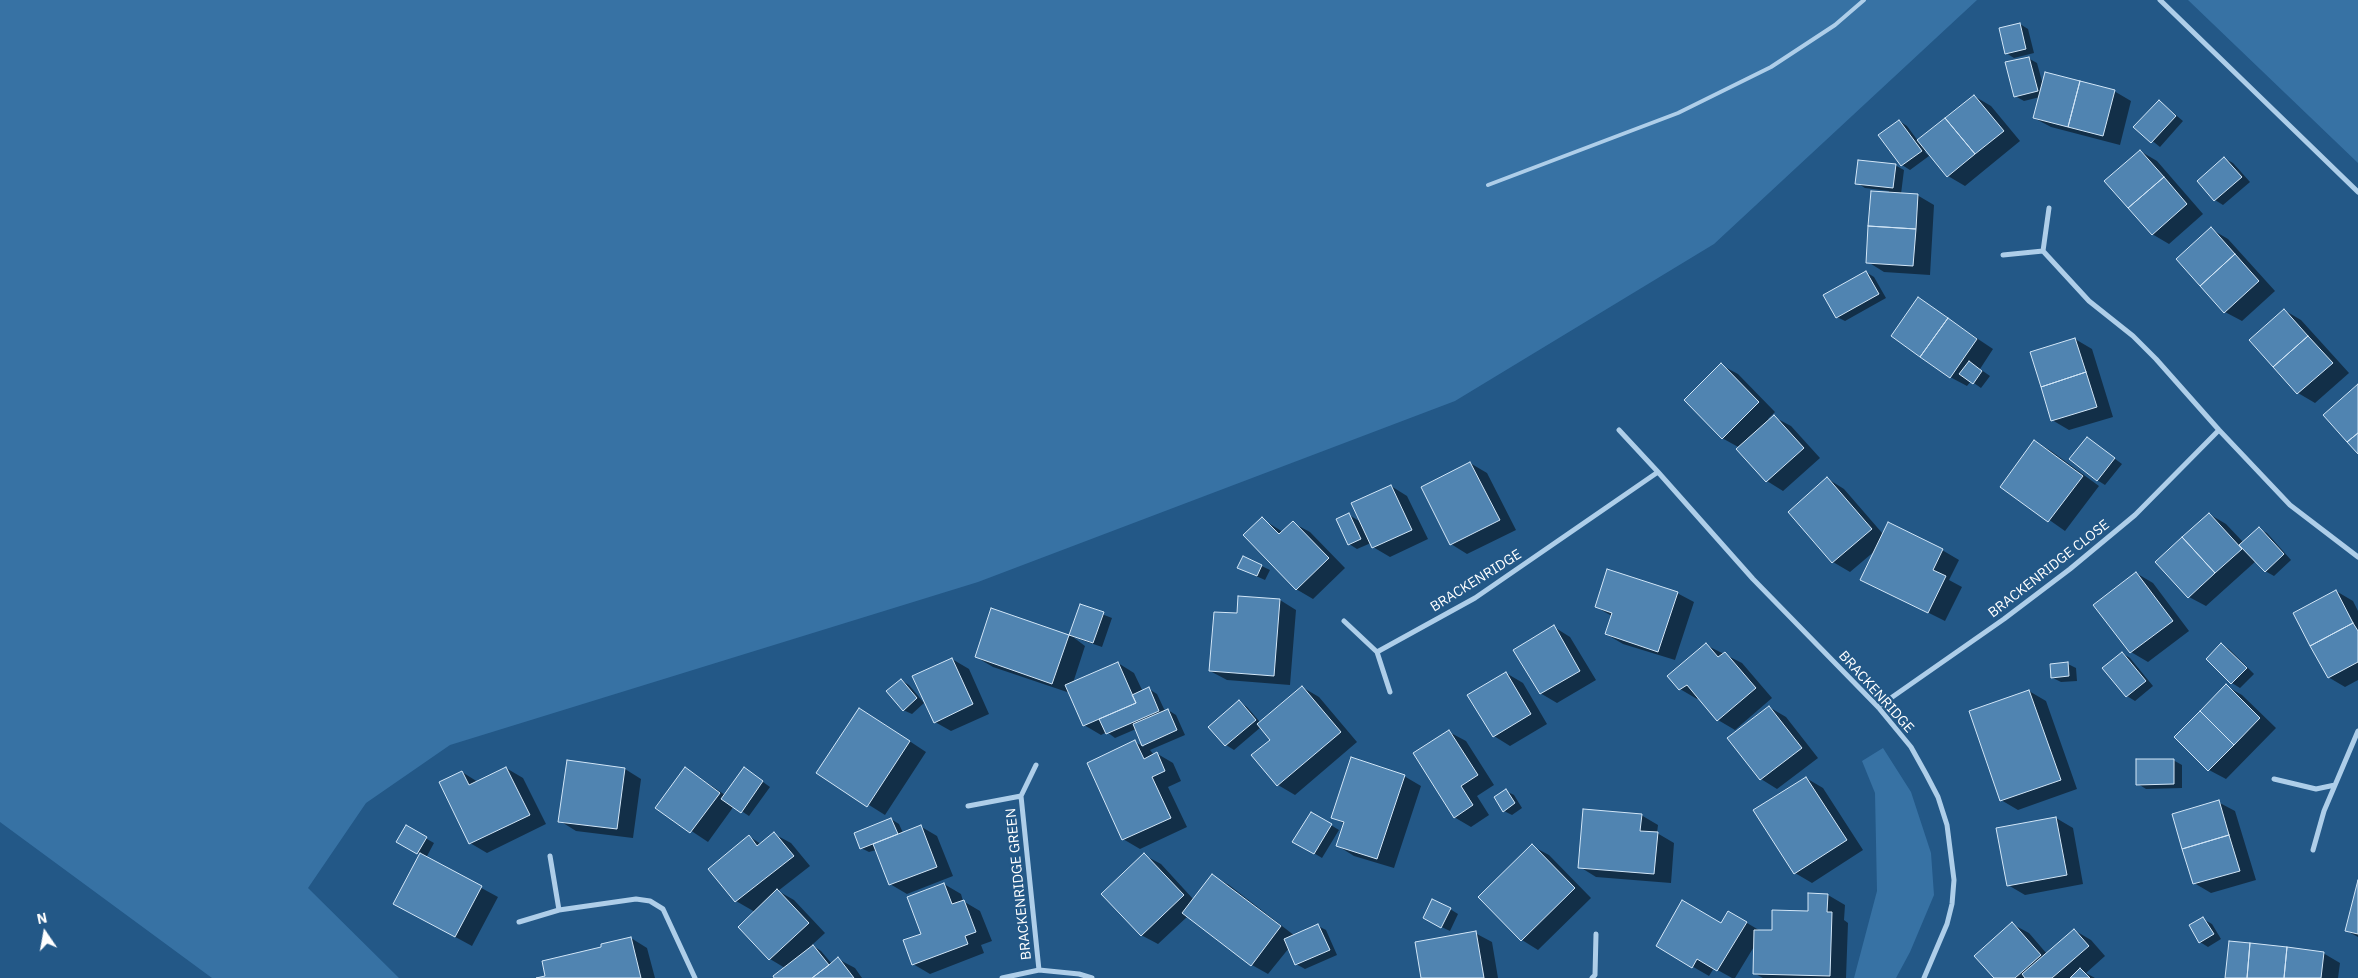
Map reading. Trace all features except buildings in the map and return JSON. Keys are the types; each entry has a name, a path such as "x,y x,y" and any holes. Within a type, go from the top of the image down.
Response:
{"street":[{"path":"2160,0 2358,192"},
{"path":"2049,208 2043,251 2088,301 2133,336 2156,359 2219,430 2290,505 2358,557"},
{"path":"2003,255 2043,251"},
{"name":"BRACKENRIDGE","path":"1619,430 1753,580 1878,707 1911,747 1938,797 1947,825 1953,857 1952,904 1939,946 1924,978"},
{"name":"BRACKENRIDGE CLOSE","path":"1878,707 2004,619 2070,569 2135,515 2219,430"},
{"name":"BRACKENRIDGE","path":"1377,652 1475,598 1658,472"},
{"path":"1344,621 1377,652 1390,692"},
{"path":"2312,850 2324,811 2358,731"},
{"name":"BRACKENRIDGE GREEN","path":"1036,765 1021,796 1039,970"},
{"path":"2274,779 2316,789 2335,785"},
{"name":"BRACKENRIDGE GREEN","path":"968,806 1021,796"},
{"path":"550,856 559,910"},
{"path":"519,922 559,910 636,898 650,901 663,909 695,978"},
{"path":"1596,934 1594,976 1602,978"},
{"name":"BRACKENRIDGE GREEN","path":"1002,978 1039,970 1092,978"}],"lane":[{"path":"1488,185 1678,113 1771,67 1835,25 1864,0"}],"shaded area":[{"path":"0,0 1977,0 1714,244 1455,401 978,582 450,745 366,803 308,888 399,978 212,978 0,822"},
{"path":"2188,0 2358,0 2358,163"},
{"path":"1883,748 1911,792 1931,853 1934,895 1910,952 1896,978 1854,978 1877,891 1875,793 1862,761"}]}
